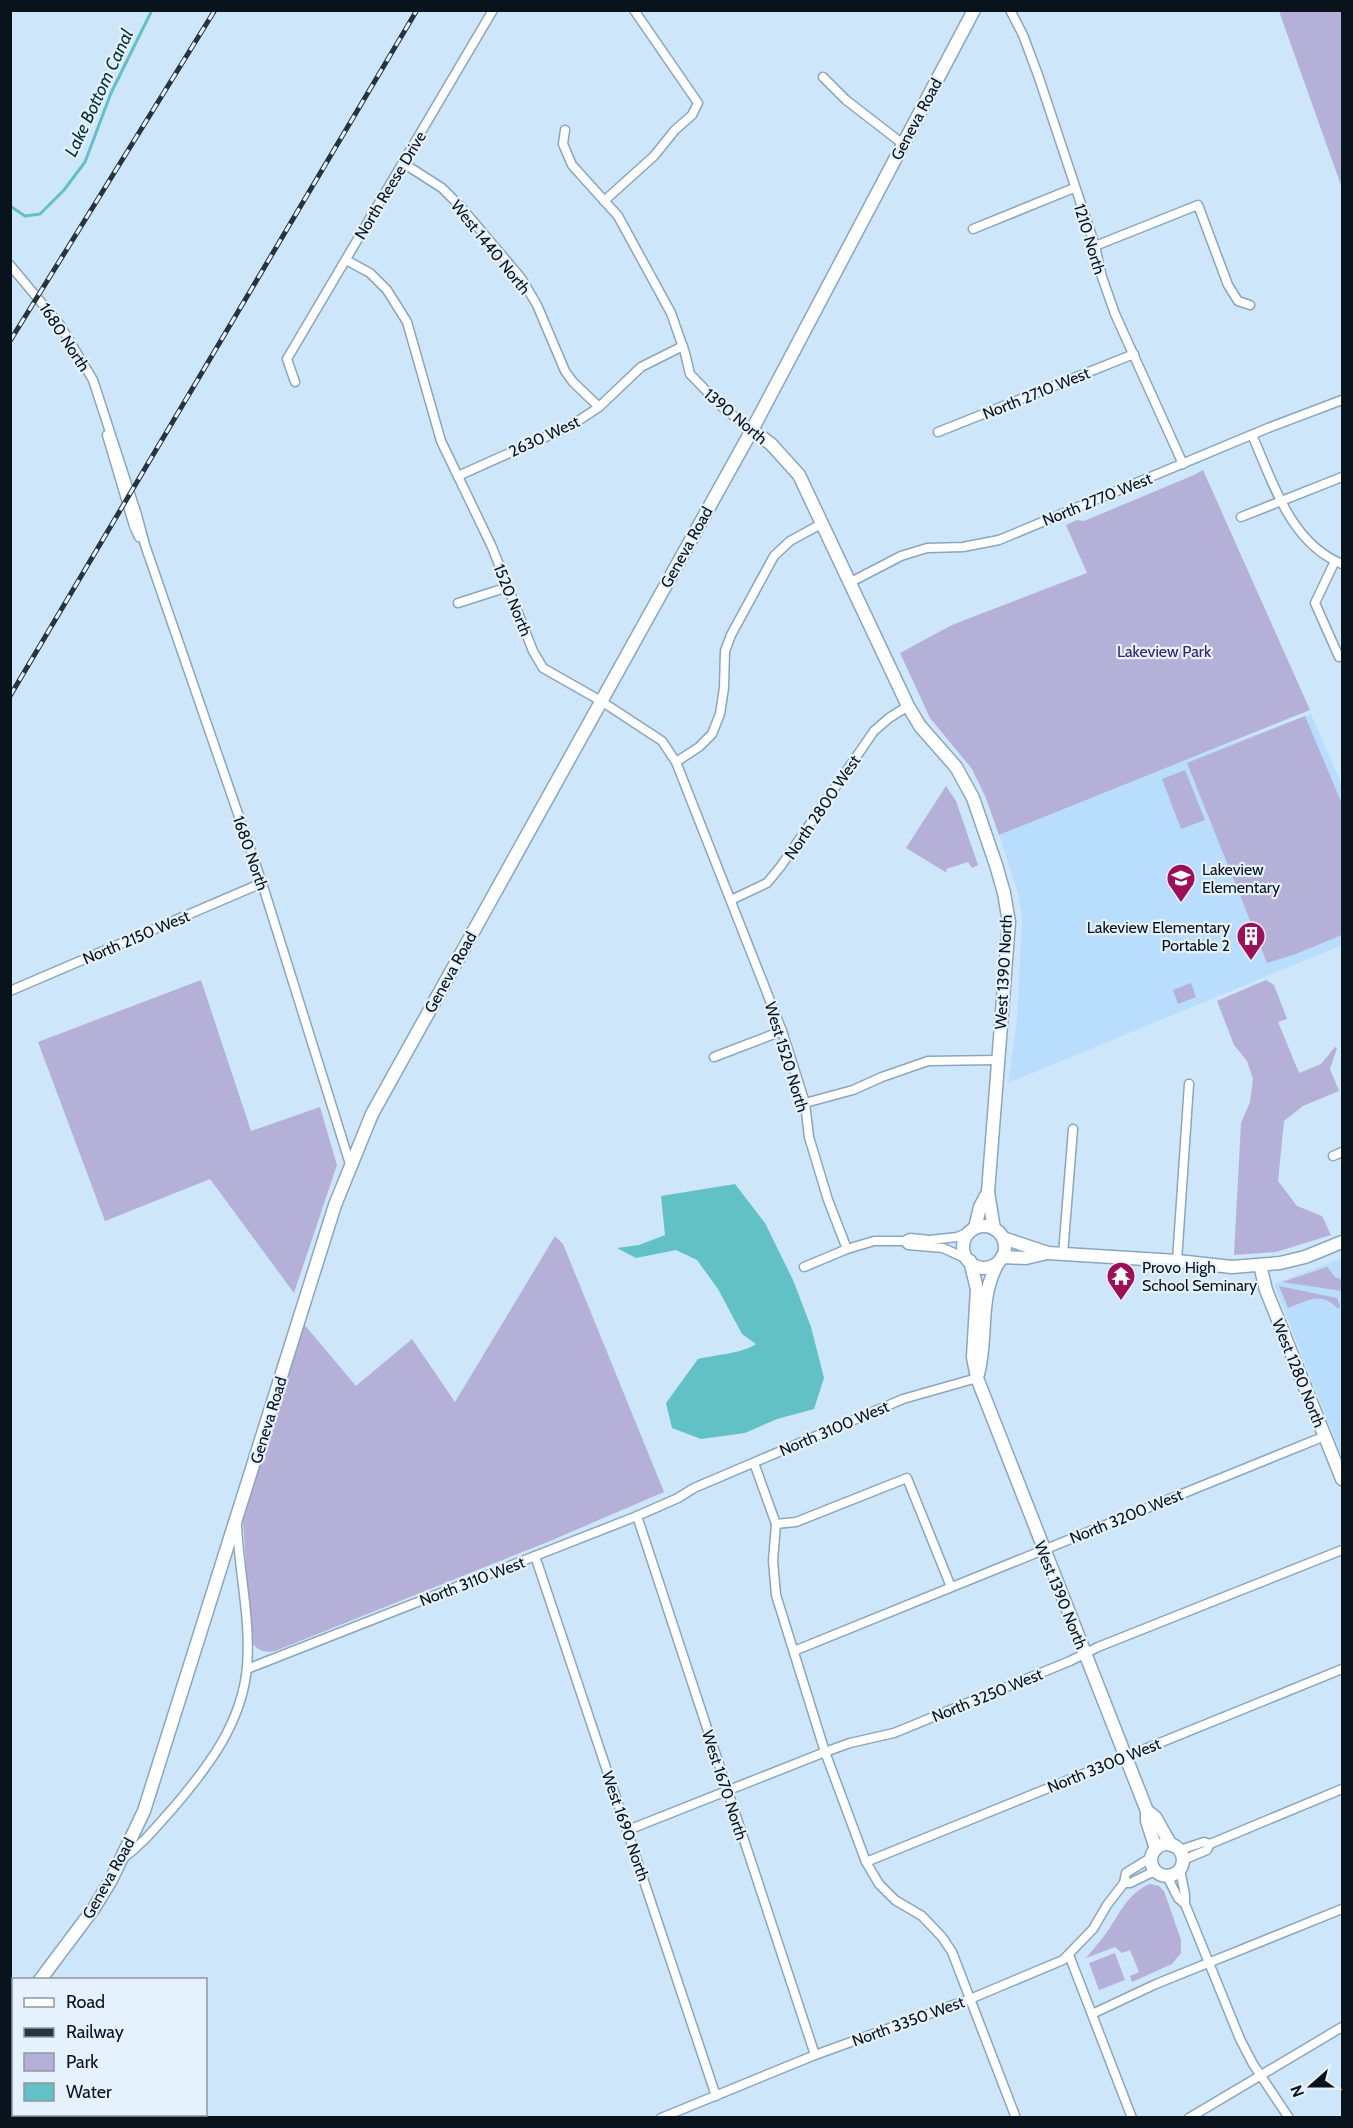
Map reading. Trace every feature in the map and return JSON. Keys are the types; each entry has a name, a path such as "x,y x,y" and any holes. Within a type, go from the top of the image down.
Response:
{"street":[{"name":"North Reese Drive","path":"295,382 287,359 494,10"},
{"name":"Geneva Road","path":"42,1978 94,1908 120,1861 148,1800 335,1205 372,1114 752,430 974,10"},
{"name":"1210 North","path":"1010,10 1023,35 1038,75 1095,246 1102,277 1112,305 1183,464"},
{"path":"604,201 654,156 675,130 692,115 698,103 636,11"},
{"path":"823,77 846,100 903,144"},
{"name":"1390 North","path":"565,130 563,144 572,165 618,216 671,313 690,374 722,408 771,444 800,475 908,706"},
{"name":"West 1440 North","path":"403,163 442,188 521,278 545,321 565,371 599,407"},
{"path":"973,229 1074,188"},
{"path":"1095,246 1198,205 1228,285 1238,301 1251,305"},
{"name":"1520 North","path":"346,260 370,273 387,290 407,322 441,441 492,547 533,651 543,668 601,701 662,741 676,762 731,900"},
{"name":"1680 North","path":"10,265 43,302 72,343 93,380 105,418 107,439 134,526 145,545 262,883 350,1164"},
{"name":"2630 West","path":"458,476 572,425 599,407 641,367 683,346"},
{"name":"North 2710 West","path":"938,432 1134,354"},
{"name":"North 2770 West","path":"849,583 901,556 927,548 963,547 999,540 1342,400"},
{"path":"1252,435 1281,500 1304,537 1316,550 1339,563 1315,603 1339,657 1342,656"},
{"path":"1242,517 1342,477"},
{"path":"676,762 699,747 712,734 720,714 724,688 725,651 731,635 774,556 790,541 823,524"},
{"path":"458,603 508,587"},
{"name":"North 2800 West","path":"731,900 767,883 798,844 874,731 908,706"},
{"name":"West 1390 North","path":"908,706 920,726 956,767 966,784 1004,893 1009,922 988,1192 999,1233"},
{"name":"North 2150 West","path":"10,991 262,883"},
{"name":"West 1520 North","path":"731,900 782,1031 805,1102 809,1137 821,1179 847,1249"},
{"path":"714,1057 782,1031"},
{"path":"805,1102 854,1090 882,1077 928,1061 997,1060"},
{"path":"1177,1261 1189,1084"},
{"path":"1063,1254 1073,1129"},
{"path":"1333,1156 1342,1152"},
{"name":"West 1390 North","path":"972,1230 988,1192"},
{"path":"804,1267 847,1249 874,1241 957,1237 988,1226 999,1233 1048,1253"},
{"path":"969,1260 964,1245 972,1230"},
{"path":"977,1378 982,1357 986,1289 1005,1251 999,1233"},
{"path":"904,1241 908,1245 943,1248 969,1260 978,1267 986,1268 1000,1260 1048,1253 1177,1261 1232,1267 1260,1265 1305,1257 1342,1242"},
{"name":"West 1390 North","path":"969,1260 977,1289 973,1357 977,1378 1147,1811 1154,1853"},
{"name":"West 1280 North","path":"1260,1265 1266,1290 1342,1479"},
{"name":"North 3100 West","path":"694,1488 903,1399 977,1378"},
{"name":"North 3200 West","path":"794,1651 1325,1436"},
{"path":"754,1463 776,1524 773,1561 776,1595 825,1752 866,1862 879,1884 895,1900 922,1916 942,1937 952,1952 1016,2118"},
{"path":"776,1524 796,1522 907,1478 951,1587"},
{"name":"North 3110 West","path":"247,1669 637,1516 678,1498 694,1488"},
{"name":"West 1670 North","path":"637,1516 815,2055"},
{"path":"120,1861 142,1845 211,1762 234,1718 247,1669 248,1632 237,1519"},
{"name":"North 3250 West","path":"628,1830 825,1752 850,1743 894,1733 1342,1550"},
{"name":"West 1690 North","path":"535,1556 716,2096"},
{"name":"North 3300 West","path":"866,1862 1342,1669"},
{"path":"1179,1856 1207,1850 1210,1844 1342,1789"},
{"name":"West 1390 North","path":"1147,1811 1155,1817 1179,1856 1185,1904 1240,2039 1289,2118"},
{"path":"1155,1871 1154,1853 1166,1844 1179,1856"},
{"name":"North 3350 West","path":"661,2118 815,2055 970,1999 1063,1960 1093,1929 1107,1905 1124,1883 1126,1873 1154,1853"},
{"path":"1124,1883 1130,1883 1155,1871 1167,1876 1177,1873 1179,1856"},
{"name":"West 1390 North","path":"1167,1876 1178,1898 1185,1904"},
{"path":"1092,2014 1156,1984 1342,1909"},
{"path":"1069,1955 1132,2118"},
{"path":"1195,2116 1342,2027"}],"shaded area":[{"name":"Lakeview Elementary","path":"1311,714 1342,785 1342,945 1008,1083 1017,1020 1022,916 1017,890 999,835 1183,761"},
{"path":"1342,1258 1342,1457 1274,1284"}],"green space":[{"path":"1279,11 1342,11 1342,188"},
{"name":"Lakeview Park","path":"1203,470 1310,710 999,835 985,796 972,769 930,718 900,653 952,625 1087,573 1066,525 1077,520 1084,521"},
{"path":"1305,716 1342,804 1342,935 1267,963 1187,763"},
{"path":"1185,770 1205,820 1181,829 1162,779"},
{"path":"946,786 956,801 978,865 972,868 968,862 946,869 947,873 906,848"},
{"path":"201,980 251,1131 320,1107 337,1165 294,1293 210,1179 105,1221 38,1042"},
{"path":"1266,980 1274,985 1287,1019 1278,1022 1299,1073 1321,1064 1335,1047 1337,1048 1330,1069 1339,1091 1303,1106 1284,1121 1278,1181 1297,1206 1322,1216 1331,1235 1276,1252 1234,1255 1241,1123 1250,1102 1253,1079 1247,1061 1234,1045 1217,1001"},
{"path":"1191,983 1196,997 1178,1004 1173,990"},
{"path":"555,1236 563,1244 664,1492 550,1541 275,1651 267,1652 258,1649 251,1640 243,1520 303,1323 356,1386 412,1339 455,1402"},
{"path":"1327,1267 1335,1277 1342,1280 1342,1291 1282,1282"},
{"path":"1279,1286 1337,1298 1340,1306 1338,1309 1332,1303 1320,1298 1288,1308"},
{"path":"1150,1884 1159,1886 1164,1891 1181,1940 1181,1953 1172,1964 1132,1982 1130,1976 1139,1972 1130,1950 1122,1953 1115,1947 1086,1958 1130,1898"},
{"path":"1115,1953 1125,1980 1099,1990 1089,1963"}],"water":[{"path":"735,1184 765,1223 793,1280 811,1327 824,1378 814,1409 777,1419 745,1433 701,1439 672,1428 666,1403 698,1359 737,1352 756,1344 742,1334 718,1289 697,1260 676,1250 636,1258 617,1248 639,1245 665,1235 661,1196"}],"waterway":[{"name":"Lake Bottom Canal","path":"10,206 25,216 40,214 64,190 85,162 111,93 152,10"}],"railway":[{"path":"10,341 215,10"},
{"path":"10,696 417,10"}],"place":[{"name":"Lakeview Elementary","path":"1181,904"},
{"name":"Lakeview Elementary Portable 2","path":"1251,962"},
{"name":"Provo High School Seminary","path":"1121,1302"}]}
